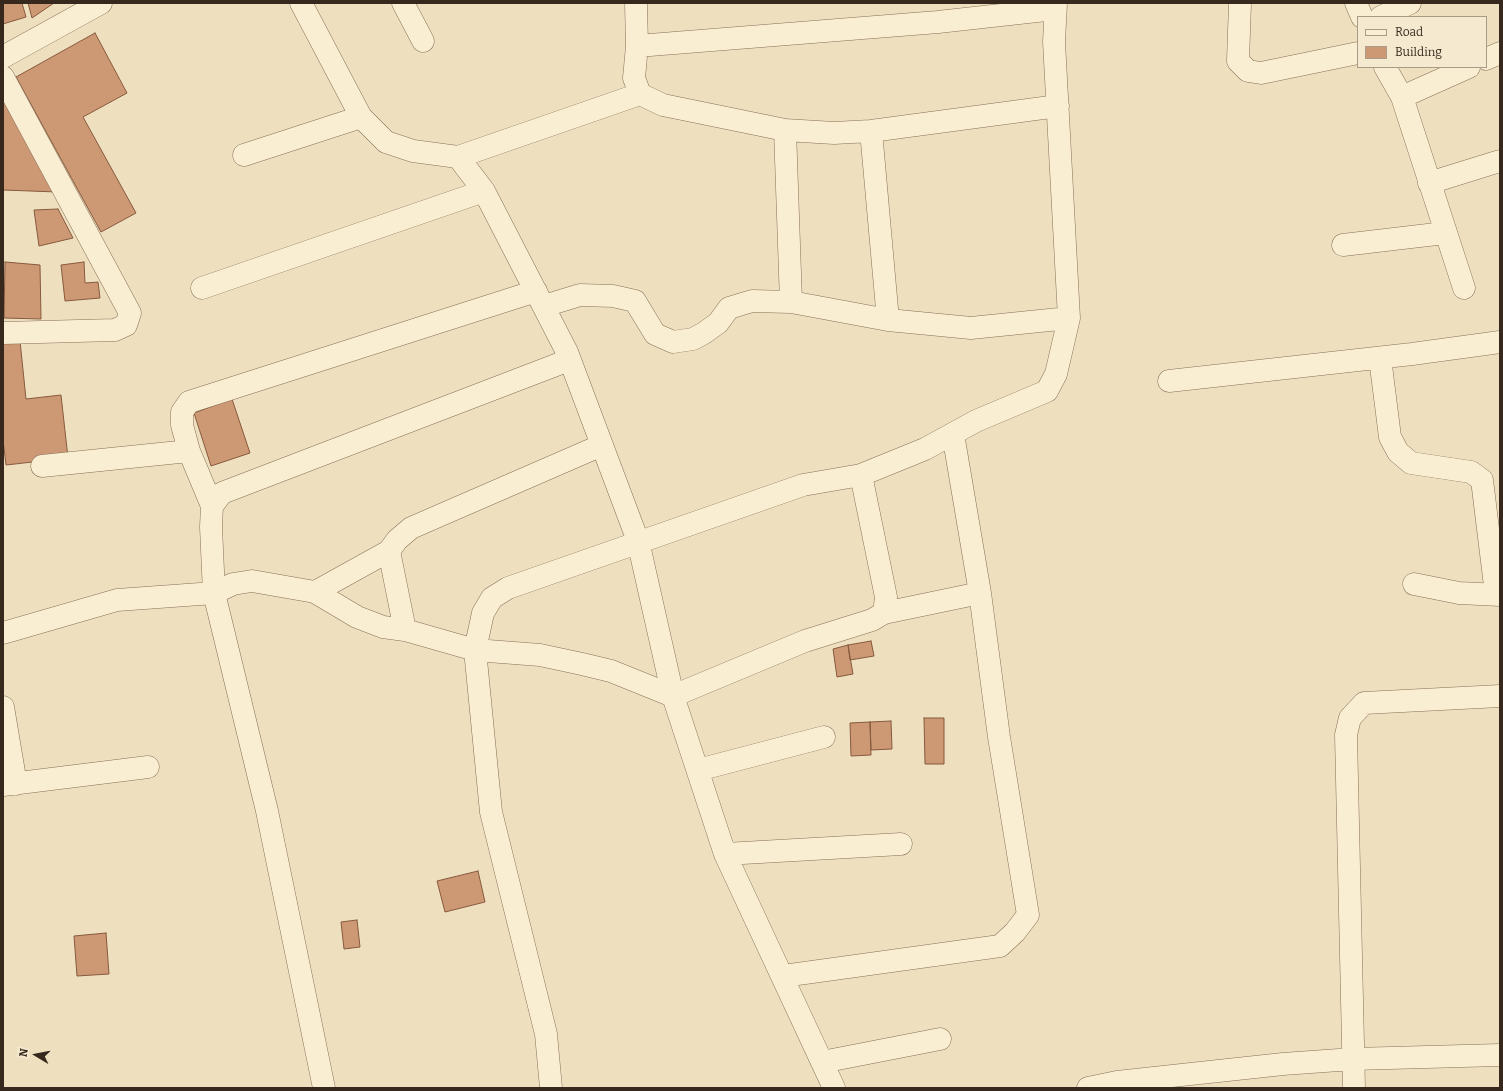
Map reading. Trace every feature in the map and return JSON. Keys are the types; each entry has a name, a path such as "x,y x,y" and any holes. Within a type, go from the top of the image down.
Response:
{"street":[{"path":"3,57 101,3"},
{"path":"301,3 360,117 386,142 413,151 458,157 640,94"},
{"path":"403,3 423,41"},
{"path":"636,3 637,46 634,78 640,94 663,105 785,130 834,133 871,131 1058,106"},
{"path":"1240,3 1238,61 1248,71 1261,73 1357,53"},
{"path":"1356,3 1362,16"},
{"path":"1383,16 1410,3"},
{"path":"551,1088 546,1034 491,812 475,650 483,613 492,598 508,588 638,541 803,485 861,475 925,449 976,421 1047,391 1056,374 1069,318 1054,42 1055,6 938,22 637,46"},
{"path":"1487,59 1500,53"},
{"path":"1386,68 1402,97 1464,288"},
{"path":"1402,97 1467,68"},
{"path":"3,77 130,313 126,325 115,330 3,333"},
{"path":"244,155 360,117"},
{"path":"785,130 791,302"},
{"path":"871,131 888,320"},
{"path":"458,157 484,191 540,298 569,360 638,541 673,696 725,854 834,1088"},
{"path":"1429,183 1500,161"},
{"path":"202,288 484,191"},
{"path":"1342,245 1445,233"},
{"path":"324,1088 267,811 214,593 211,527 212,506 189,451 182,425 182,412 189,402 540,298 580,295 613,296 635,301 655,334 673,342 693,338 704,333 718,323 729,308 752,301 791,302 888,320 971,328 1069,318"},
{"path":"1169,381 1496,347"},
{"path":"1380,358 1390,437 1398,452 1411,462 1471,472 1482,480 1498,595 1459,593 1414,584"},
{"path":"212,506 222,493 569,360"},
{"path":"783,976 1000,946 1015,932 1028,915 999,737 980,593 953,434"},
{"path":"315,592 389,552 397,540 411,528 602,445"},
{"path":"42,466 189,451"},
{"path":"861,475 886,597 884,612"},
{"path":"389,552 405,630"},
{"path":"3,633 117,600 214,593 233,584 252,581 315,592 357,617 383,627 405,630 475,650 540,655 582,664 611,672 673,696 805,641 872,620 884,612 980,593"},
{"path":"1354,1088 1346,735 1350,718 1364,703 1500,696"},
{"path":"3,707 9,785 148,767"},
{"path":"698,770 824,737"},
{"path":"725,854 901,844"},
{"path":"783,976 1014,946"},
{"path":"822,1062 940,1039"},
{"path":"1088,1088 1282,1064 1353,1059 1500,1055"}],"building":[{"path":"3,3 22,3 26,17 3,24"},
{"path":"28,3 54,3 32,18"},
{"path":"95,33 127,93 83,117 136,213 101,232 16,77"},
{"path":"3,92 57,192 3,190"},
{"path":"58,209 73,238 39,246 34,210"},
{"path":"5,262 40,265 41,319 4,318"},
{"path":"84,262 85,283 98,282 100,298 65,301 61,265"},
{"path":"20,341 26,399 61,395 68,458 6,465 3,440 3,343"},
{"path":"232,399 250,453 211,466 194,413"},
{"path":"871,641 874,656 850,660 848,645"},
{"path":"848,645 853,674 837,677 833,649"},
{"path":"924,718 944,718 944,764 925,764"},
{"path":"891,721 892,749 871,750 870,722"},
{"path":"870,722 871,755 851,756 850,723"},
{"path":"478,871 485,902 445,912 437,881"},
{"path":"357,920 360,947 344,949 341,922"},
{"path":"106,933 109,974 77,976 74,936"}]}
